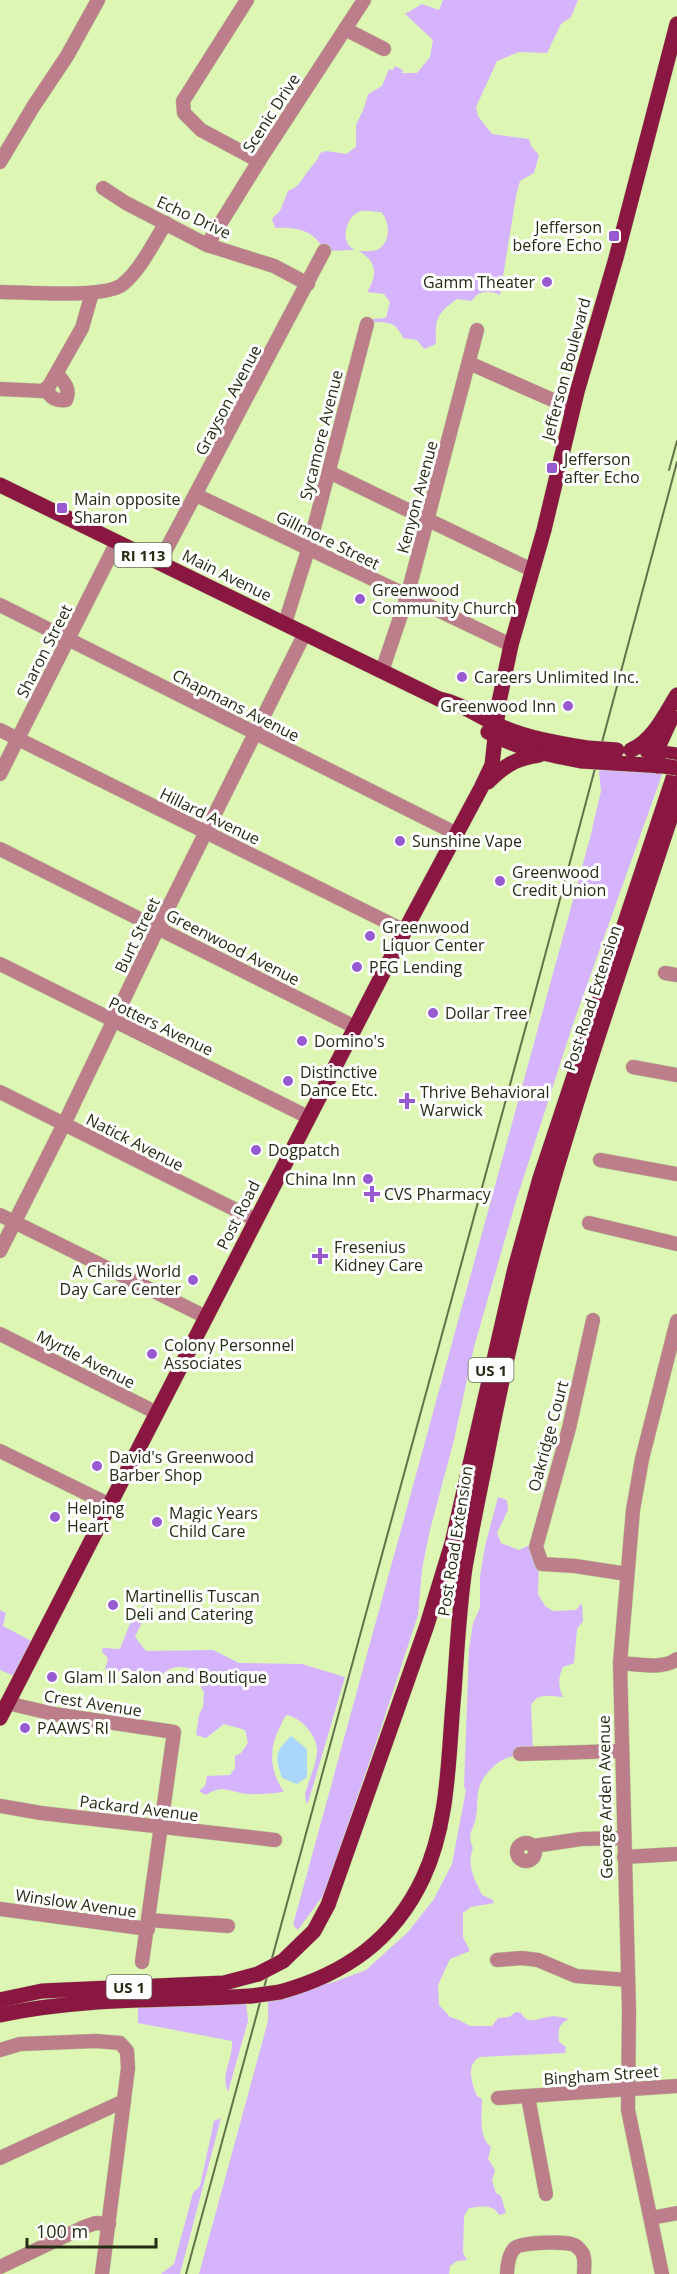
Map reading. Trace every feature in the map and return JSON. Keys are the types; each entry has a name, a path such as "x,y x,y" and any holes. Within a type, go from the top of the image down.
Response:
{"main road":[{"name":"Jefferson Boulevard","path":"496,731 501,691 511,645 677,24"},
{"name":"Main Avenue","path":"0,485 439,699 448,709 496,731 516,746 542,754 621,755 668,761"},
{"path":"621,755 639,747 647,740 677,694"},
{"name":"Post Road Extension","path":"0,2000 42,1991 224,1983 258,1974 284,1961 314,1930 328,1905 427,1625 452,1543 515,1268 540,1178 668,761 677,706"},
{"name":"Main Avenue","path":"496,731 541,740 585,754"},
{"name":"Post Road","path":"0,1718 308,1117 482,788 492,765 496,731"},
{"path":"482,788 511,761 542,754"},
{"name":"Post Road Extension","path":"0,2015 31,2008 74,2003 251,1996 280,1992 302,1986 352,1962 384,1936 406,1910 424,1876 436,1844 445,1790 465,1570 504,1366 560,1156 677,798"}],"street":[{"path":"0,162 67,56 97,0"},
{"path":"247,0 183,101 184,113 201,130 259,161"},
{"name":"Scenic Drive","path":"207,245 364,0"},
{"path":"345,29 384,49"},
{"name":"Echo Drive","path":"103,188 207,245 274,266 308,284"},
{"path":"0,292 92,293 114,290 124,284 141,263 166,223"},
{"name":"Grayson Avenue","path":"159,563 324,251"},
{"path":"0,389 44,391 46,389 57,374 82,328 92,293"},
{"name":"Sycamore Avenue","path":"285,623 309,548 367,324"},
{"name":"Kenyon Avenue","path":"382,671 407,597 477,330"},
{"path":"469,363 573,409"},
{"path":"46,389 50,397 58,401 66,400 68,387 57,374"},
{"path":"329,472 532,570"},
{"name":"Gillmore Street","path":"196,495 511,645"},
{"name":"Sharon Street","path":"0,774 117,542"},
{"name":"Chapmans Avenue","path":"0,605 457,834"},
{"name":"Burt Street","path":"0,1251 305,633"},
{"name":"Hillard Avenue","path":"0,730 405,931"},
{"name":"Greenwood Avenue","path":"0,849 355,1027"},
{"name":"Potters Avenue","path":"0,964 308,1117"},
{"path":"633,1067 677,1075"},
{"name":"Natick Avenue","path":"0,1092 256,1220"},
{"path":"600,1160 677,1174"},
{"path":"0,1215 206,1317"},
{"path":"589,1223 677,1244"},
{"name":"Oakridge Court","path":"593,1320 569,1428 536,1547 542,1564 627,1574"},
{"name":"George Arden Avenue","path":"662,2274 628,2110 628,1980 620,1663 633,1510 642,1459 677,1321"},
{"name":"Myrtle Avenue","path":"0,1334 157,1413"},
{"path":"0,1451 108,1504"},
{"path":"620,1663 659,1665 672,1664 677,1659"},
{"name":"Crest Avenue","path":"7,1703 54,1714 174,1732 162,1827"},
{"path":"520,1754 621,1750"},
{"name":"Packard Avenue","path":"0,1806 275,1840"},
{"path":"142,1962 162,1827"},
{"path":"534,1846 581,1839 623,1838"},
{"path":"624,1857 677,1854"},
{"name":"Winslow Avenue","path":"0,1909 148,1925 228,1926"},
{"path":"497,1960 522,1958 538,1960 576,1976 628,1980"},
{"path":"0,2050 20,2044 113,2042 120,2043 127,2051 128,2068 102,2274"},
{"name":"Bingham Street","path":"498,2098 677,2086"},
{"path":"528,2097 546,2194"},
{"path":"0,2158 124,2101"},
{"path":"651,2218 677,2212"},
{"path":"0,2267 96,2223 109,2224"},
{"path":"507,2274 513,2248 521,2244 574,2245 581,2250 584,2274"}],"shaded area":[{"path":"443,0 578,0 571,17 561,24 547,53 519,52 497,61 476,107 478,116 492,134 529,139 531,146 539,155 534,173 520,181 500,295 484,292 474,297 472,301 457,299 438,318 436,344 424,349 417,340 403,338 394,325 371,322 373,319 386,318 390,302 384,294 367,292 373,280 374,269 365,255 359,251 377,250 386,241 388,231 386,220 381,212 361,211 351,218 346,236 350,247 355,250 324,251 316,238 310,234 297,229 275,228 272,219 280,211 288,191 300,182 320,153 326,151 346,154 356,147 356,125 368,94 382,86 389,69 393,70 395,66 403,70 401,73 417,73 430,57 433,40 405,14 422,4 439,10"},
{"path":"601,769 664,769 572,1027 516,1201 474,1347 454,1440 430,1530 422,1569 418,1615 324,1894 298,1930 293,1925 590,838 601,791 599,771"},
{"path":"498,1497 507,1500 508,1510 497,1533 501,1543 519,1550 536,1542 539,1560 538,1594 545,1606 553,1611 576,1610 582,1603 583,1621 577,1629 574,1663 563,1667 560,1674 559,1686 563,1697 541,1696 531,1705 533,1752 501,1761 488,1772 480,1785 476,1817 470,1835 473,1848 470,1861 474,1878 482,1895 493,1900 494,1903 471,1907 463,1913 463,1937 470,1951 450,1959 438,1985 439,2005 450,2017 470,2026 492,2026 498,2018 509,2017 516,2012 530,2020 553,2016 569,2019 561,2025 559,2031 559,2042 566,2047 565,2053 480,2057 472,2065 473,2086 477,2096 482,2099 482,2132 491,2147 488,2159 495,2170 492,2181 496,2193 501,2196 506,2213 499,2215 493,2209 486,2207 469,2208 464,2216 463,2253 467,2260 457,2261 450,2266 449,2274 199,2274 268,2021 268,1999 331,1983 366,1970 408,1932 434,1899 452,1864 466,1790 464,1787 469,1649 473,1623 480,1608 480,1576 485,1546"},
{"path":"148,1597 153,1599 135,1637 146,1651 213,1650 239,1663 302,1664 345,1677 308,1803 305,1794 317,1749 311,1732 297,1719 285,1716 276,1735 272,1752 273,1768 284,1792 253,1794 223,1789 206,1795 199,1791 205,1786 207,1776 230,1775 235,1768 235,1756 241,1753 248,1743 245,1730 224,1724 206,1738 196,1735 204,1692 196,1672 192,1670 183,1667 174,1668 162,1675 105,1670 108,1658 102,1652 103,1648 120,1649 133,1616 141,1611"},
{"path":"0,1610 6,1613 3,1626 35,1643 19,1678 0,1670"},
{"path":"246,2001 248,2021 228,2092 225,2079 232,2041 138,2023 138,2005"},
{"path":"221,2118 180,2274 161,2274 174,2264 193,2193 200,2186 214,2121"}],"water":[{"path":"291,1736 307,1749 307,1777 297,1784 282,1778 277,1760 281,1747"}],"railway":[{"path":"669,470 677,441"},
{"path":"186,2274 532,1004 677,462"}],"place":[{"name":"Jefferson before Echo","path":"614,236"},
{"name":"Gamm Theater","path":"547,282"},
{"name":"Jefferson after Echo","path":"552,468"},
{"name":"Main opposite Sharon","path":"62,508"},
{"name":"Greenwood Community Church","path":"360,599"},
{"name":"Careers Unlimited Inc.","path":"462,677"},
{"name":"Greenwood Inn","path":"568,706"},
{"name":"Sunshine Vape","path":"400,841"},
{"name":"Greenwood Credit Union","path":"500,881"},
{"name":"Greenwood Liquor Center","path":"370,936"},
{"name":"PFG Lending","path":"357,967"},
{"name":"Dollar Tree","path":"433,1013"},
{"name":"Domino's","path":"302,1041"},
{"name":"Distinctive Dance Etc.","path":"288,1081"},
{"name":"Thrive Behavioral Warwick","path":"407,1101"},
{"name":"Dogpatch","path":"256,1150"},
{"name":"China Inn","path":"368,1179"},
{"name":"CVS Pharmacy","path":"372,1194"},
{"name":"Fresenius Kidney Care","path":"320,1256"},
{"name":"A Childs World Day Care Center","path":"193,1280"},
{"name":"Colony Personnel Associates","path":"152,1354"},
{"name":"David's Greenwood Barber Shop","path":"97,1466"},
{"name":"Helping Heart","path":"55,1517"},
{"name":"Magic Years Child Care","path":"157,1522"},
{"name":"Martinellis Tuscan Deli and Catering","path":"113,1605"},
{"name":"Glam II Salon and Boutique","path":"52,1677"},
{"name":"PAAWS RI","path":"25,1728"}]}
